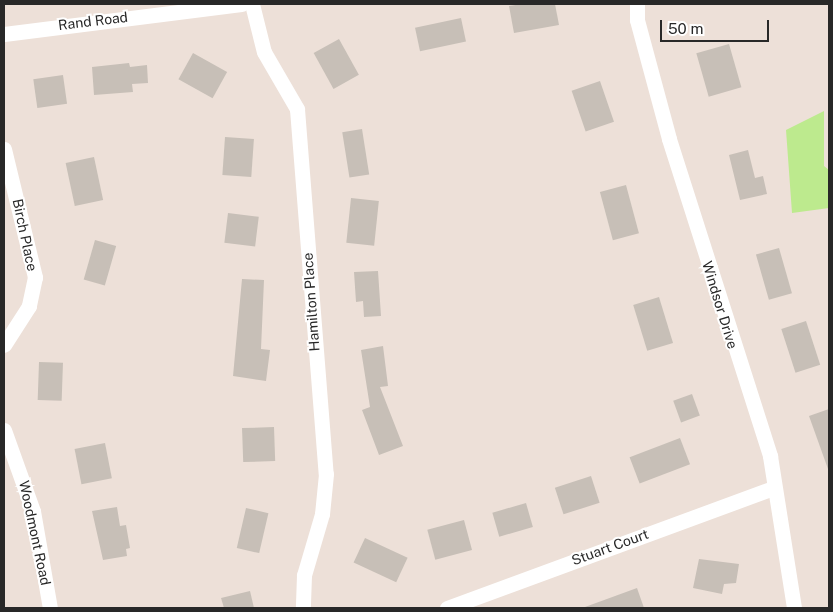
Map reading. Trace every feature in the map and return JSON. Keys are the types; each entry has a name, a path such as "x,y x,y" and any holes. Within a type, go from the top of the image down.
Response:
{"street":[{"name":"Rand Road","path":"4,34 241,4"},
{"name":"Hamilton Place","path":"252,4 264,52 297,109 326,474 322,514 304,575 303,608"},
{"name":"Windsor Drive","path":"637,4 637,20 669,139 770,456 773,488 794,608"},
{"name":"Birch Place","path":"4,148 34,277 29,306 4,344"},
{"name":"Woodmont Road","path":"4,430 19,463 33,511 50,608"},
{"name":"Stuart Court","path":"447,608 773,488"}],"green space":[{"path":"824,111 824,166 829,170 829,208 792,213 786,130"}],"building":[{"path":"555,4 559,25 514,33 509,6"},
{"path":"461,18 466,41 420,51 415,28"},
{"path":"339,39 359,75 334,89 314,53"},
{"path":"729,44 741,87 709,97 696,53"},
{"path":"193,53 227,72 213,98 178,79"},
{"path":"129,63 130,67 147,65 148,83 132,84 133,92 94,95 92,67"},
{"path":"63,75 67,104 37,108 33,79"},
{"path":"600,81 614,122 586,131 572,91"},
{"path":"362,129 369,174 349,178 342,132"},
{"path":"225,137 254,139 251,177 222,175"},
{"path":"748,150 755,178 763,176 767,194 740,200 729,155"},
{"path":"94,157 103,200 75,206 66,163"},
{"path":"626,185 639,233 613,240 600,192"},
{"path":"351,198 379,201 374,246 346,243"},
{"path":"228,213 259,217 255,247 224,243"},
{"path":"95,240 116,246 105,285 84,279"},
{"path":"779,248 792,293 769,300 756,255"},
{"path":"378,271 381,316 364,317 363,301 356,302 354,272"},
{"path":"242,279 264,280 261,349 270,350 266,381 233,376"},
{"path":"659,297 673,343 647,351 633,305"},
{"path":"806,321 820,365 795,373 781,329"},
{"path":"383,346 388,386 380,387 403,446 379,455 362,410 370,407 361,350"},
{"path":"39,362 63,363 62,401 38,400"},
{"path":"692,394 700,416 681,422 673,401"},
{"path":"829,409 829,469 828,469 809,416"},
{"path":"274,427 275,461 243,462 242,428"},
{"path":"680,438 690,464 640,483 630,457"},
{"path":"105,443 112,478 81,484 75,449"},
{"path":"591,476 600,503 564,514 555,488"},
{"path":"526,503 533,527 499,537 492,513"},
{"path":"117,507 120,526 126,525 130,548 126,549 127,556 103,560 92,511"},
{"path":"246,508 268,513 259,553 237,548"},
{"path":"464,520 472,550 435,560 427,530"},
{"path":"365,538 408,558 396,582 354,562"},
{"path":"699,559 739,564 736,583 724,584 722,594 693,588"},
{"path":"637,588 644,608 585,607"},
{"path":"250,591 254,608 224,608 221,598"}]}
